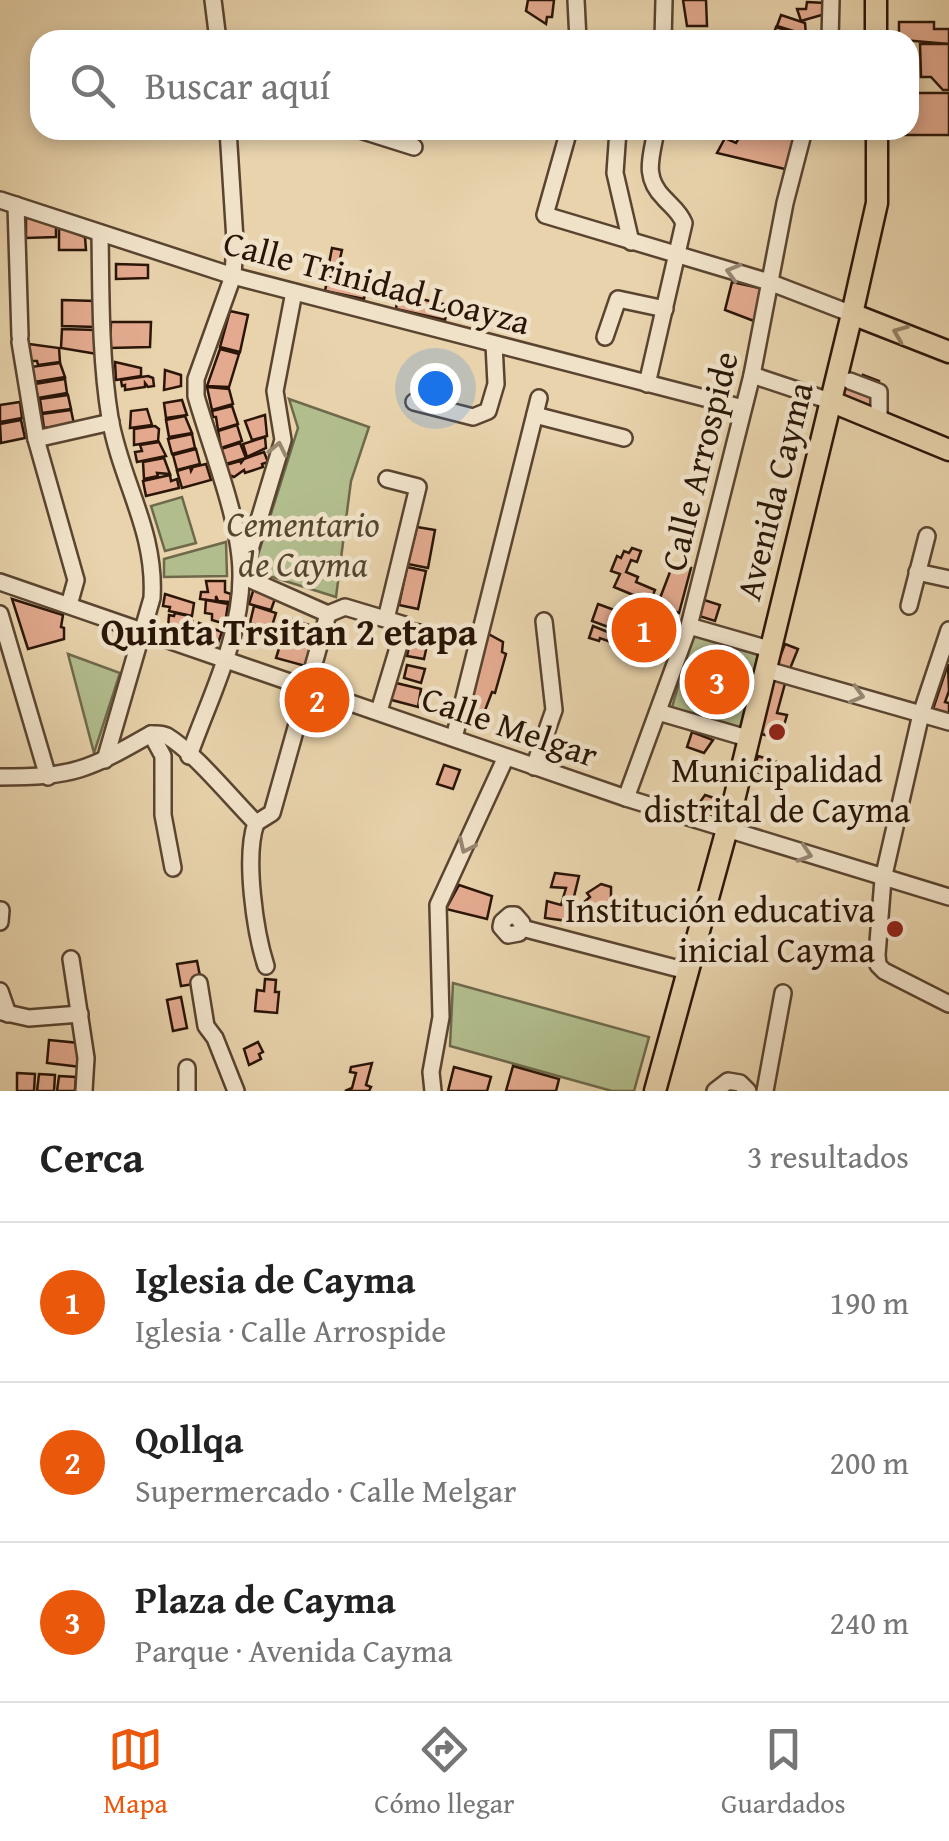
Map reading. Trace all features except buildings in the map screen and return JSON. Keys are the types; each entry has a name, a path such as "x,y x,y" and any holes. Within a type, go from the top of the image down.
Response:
{"main road":[{"path":"876,0 876,30"},
{"name":"Avenida Cayma","path":"660,1090 766,659 840,394 852,314 878,202 877,140"},
{"path":"852,314 949,352"},
{"path":"840,394 880,418 949,450"}],"street":[{"path":"213,0 217,30"},
{"path":"576,0 578,30"},
{"path":"663,30 664,0"},
{"path":"830,30 831,0"},
{"path":"229,140 235,240 233,276 196,379 196,396 244,544"},
{"path":"392,140 414,147"},
{"path":"566,140 545,215 769,282 852,314"},
{"path":"617,140 615,174 631,242"},
{"path":"647,384 684,223 678,210 661,196 650,175 648,159 653,140"},
{"name":"Calle Arrospide","path":"626,798 689,626 752,374 802,140"},
{"path":"8,202 20,339 36,439 76,580 69,605"},
{"name":"Calle Trinidad Loayza","path":"8,202 233,276 743,408"},
{"path":"100,233 103,360 111,422 152,559 152,598 106,760"},
{"path":"190,756 237,621 244,544 283,440 276,391 294,292"},
{"path":"605,336 618,299 665,309"},
{"path":"414,402 473,418 488,411 496,384 494,344"},
{"path":"752,374 840,394"},
{"path":"454,738 539,398"},
{"path":"535,415 624,438"},
{"path":"36,439 111,422"},
{"path":"386,619 418,486 387,479"},
{"path":"909,606 927,536"},
{"path":"917,572 949,579"},
{"path":"242,576 328,614 345,607 405,626 378,712"},
{"name":"Calle Melgar","path":"0,582 626,798 949,898"},
{"path":"0,614 48,777"},
{"path":"266,966 252,844 256,822 272,812 328,614"},
{"path":"534,767 554,710 544,621"},
{"path":"689,626 766,659 949,722"},
{"path":"949,630 921,714 882,878 878,965 949,1004"},
{"path":"658,712 747,738"},
{"path":"0,777 48,777 86,770 151,734 166,736 256,822"},
{"path":"151,734 163,756 162,816 173,868"},
{"path":"433,1091 431,1072 441,1017 438,904 506,757"},
{"path":"0,922 1,910"},
{"path":"522,928 687,971"},
{"path":"71,958 86,1058 84,1091"},
{"path":"199,984 206,1026 236,1091"},
{"path":"0,992 5,1013 28,1018 80,1014"},
{"path":"765,1091 784,993"},
{"path":"187,1091 188,1068"},
{"path":"715,1091 728,1081 740,1083 748,1091"}],"green space":[{"name":"Cementario de Cayma","path":"289,399 369,427 351,481 336,597 253,571 298,428"},
{"path":"182,497 196,543 165,551 151,506"},
{"path":"226,542 227,576 164,577 164,559"},
{"path":"693,634 763,654 741,730 671,711"},
{"path":"68,654 120,673 94,753"},
{"path":"453,983 649,1037 634,1091 612,1091 450,1046"}],"place":[{"name":"Iglesia de Cayma","path":"644,630"},
{"name":"Plaza de Cayma","path":"717,682"},
{"name":"Qollqa","path":"317,700"},
{"name":"Municipalidad distrital de Cayma","path":"777,732"},
{"name":"Institución educativa inicial Cayma","path":"895,929"}],"district":[{"name":"Quinta Trsitan 2 etapa","path":"289,631"}]}
